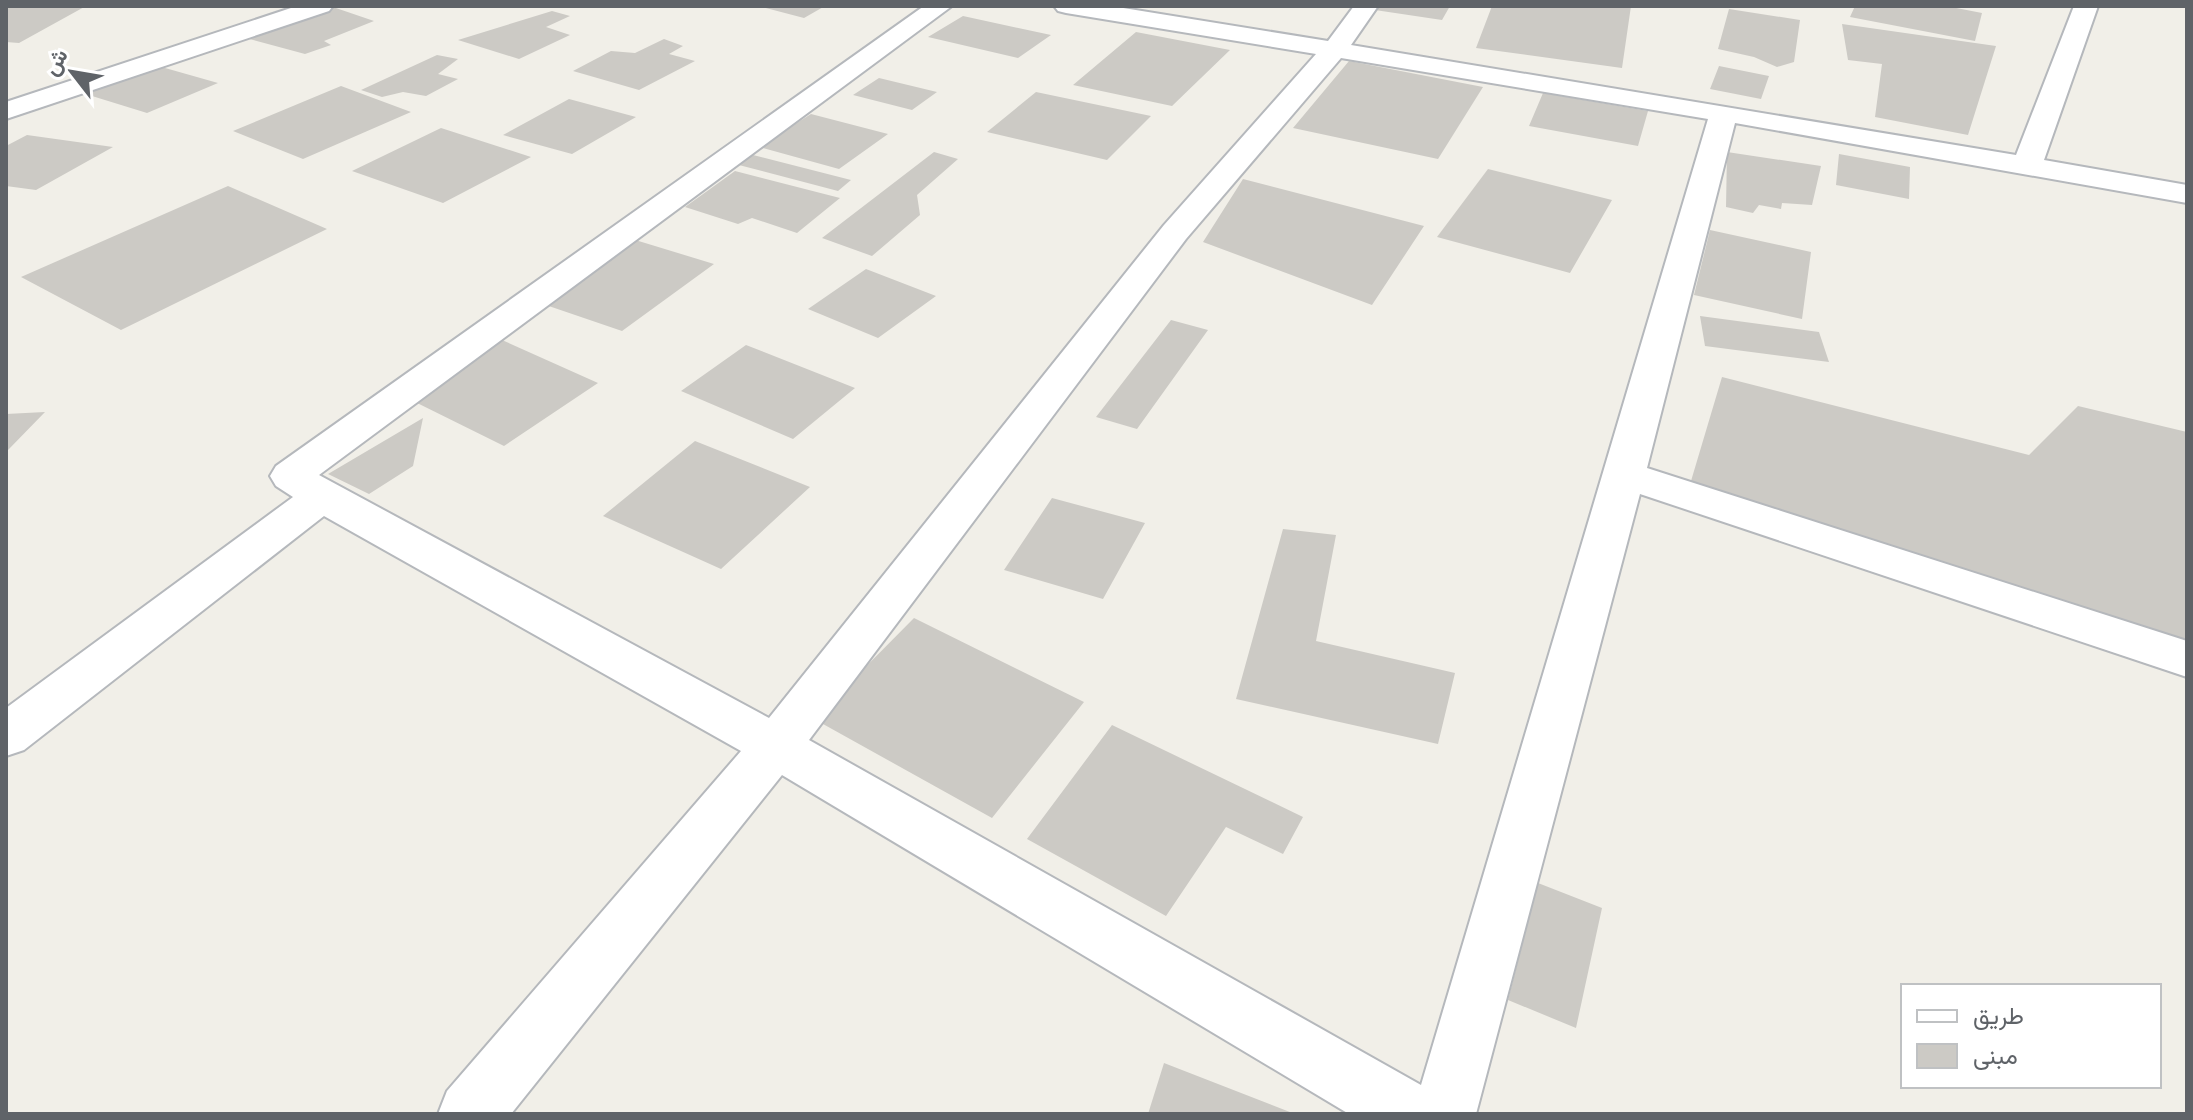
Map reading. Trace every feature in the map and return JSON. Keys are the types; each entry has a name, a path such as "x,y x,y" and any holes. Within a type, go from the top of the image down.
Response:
{"street":[{"path":"6,111 321,6"},
{"path":"940,6 290,476 776,746 1410,1114"},
{"path":"1066,6 1724,113 2187,194"},
{"path":"470,1114 776,746 1175,232 1335,49 1366,6"},
{"path":"2027,166 2086,6"},
{"path":"1444,1114 1724,113"},
{"path":"1625,475 2187,659"},
{"path":"6,736 322,496"}],"building":[{"path":"6,6 86,6 19,43 6,42"},
{"path":"330,6 374,21 324,41 331,45 305,54 242,37"},
{"path":"758,6 825,6 804,18"},
{"path":"1378,6 1450,6 1442,20 1375,10"},
{"path":"1492,6 1631,6 1622,68 1476,48"},
{"path":"1855,6 1946,6 1982,13 1975,41 1850,17"},
{"path":"1729,9 1800,20 1794,62 1777,67 1754,57 1718,49"},
{"path":"552,11 570,16 546,27 570,35 519,59 458,40"},
{"path":"963,16 1051,35 1018,58 928,37"},
{"path":"1842,24 1996,46 1968,135 1875,117 1882,64 1848,60"},
{"path":"1136,32 1230,50 1172,106 1073,85"},
{"path":"664,39 683,46 669,54 695,61 639,90 573,71 611,51 635,53"},
{"path":"437,55 458,59 438,74 458,79 426,96 403,92 382,97 361,90"},
{"path":"1349,61 1483,87 1438,159 1293,128"},
{"path":"151,64 218,83 147,113 79,92"},
{"path":"1719,66 1769,76 1761,99 1710,89"},
{"path":"879,78 937,92 912,110 853,95"},
{"path":"341,86 411,112 303,159 233,131"},
{"path":"1036,92 1151,116 1107,160 987,132"},
{"path":"1543,93 1648,111 1638,146 1529,126"},
{"path":"569,99 636,117 572,154 503,135"},
{"path":"811,114 888,134 839,169 759,147"},
{"path":"441,128 531,157 443,203 352,171"},
{"path":"27,135 113,147 36,190 6,186 6,146"},
{"path":"934,152 958,159 917,195 920,215 872,256 822,238"},
{"path":"1727,152 1821,166 1812,205 1782,203 1781,209 1759,205 1753,213 1726,207"},
{"path":"749,154 851,180 838,191 735,164"},
{"path":"1839,154 1910,167 1909,199 1836,185"},
{"path":"1488,169 1612,200 1570,273 1437,237"},
{"path":"735,171 840,198 797,233 752,218 738,224 685,207"},
{"path":"1243,179 1424,226 1372,305 1203,242"},
{"path":"228,186 327,229 121,330 21,277"},
{"path":"1710,230 1811,252 1802,319 1694,295"},
{"path":"632,239 714,264 622,331 537,302"},
{"path":"866,269 936,296 878,338 808,309"},
{"path":"1700,316 1819,332 1829,362 1705,346"},
{"path":"1171,320 1208,330 1137,429 1096,417"},
{"path":"502,340 598,383 504,446 407,398"},
{"path":"746,345 855,388 793,439 681,391"},
{"path":"1722,377 2029,455 2078,406 2187,432 2187,642 1691,481"},
{"path":"45,412 9,449 6,452 6,414"},
{"path":"423,418 413,466 369,494 328,474"},
{"path":"695,441 810,487 721,569 603,516"},
{"path":"1052,498 1145,523 1103,599 1004,570"},
{"path":"1283,529 1336,535 1316,641 1455,673 1438,744 1236,699"},
{"path":"914,618 1084,702 992,818 814,719"},
{"path":"1112,725 1303,817 1283,854 1226,827 1166,916 1027,839"},
{"path":"1538,883 1602,908 1576,1028 1508,1000"},
{"path":"1164,1063 1295,1114 1148,1114"}]}
